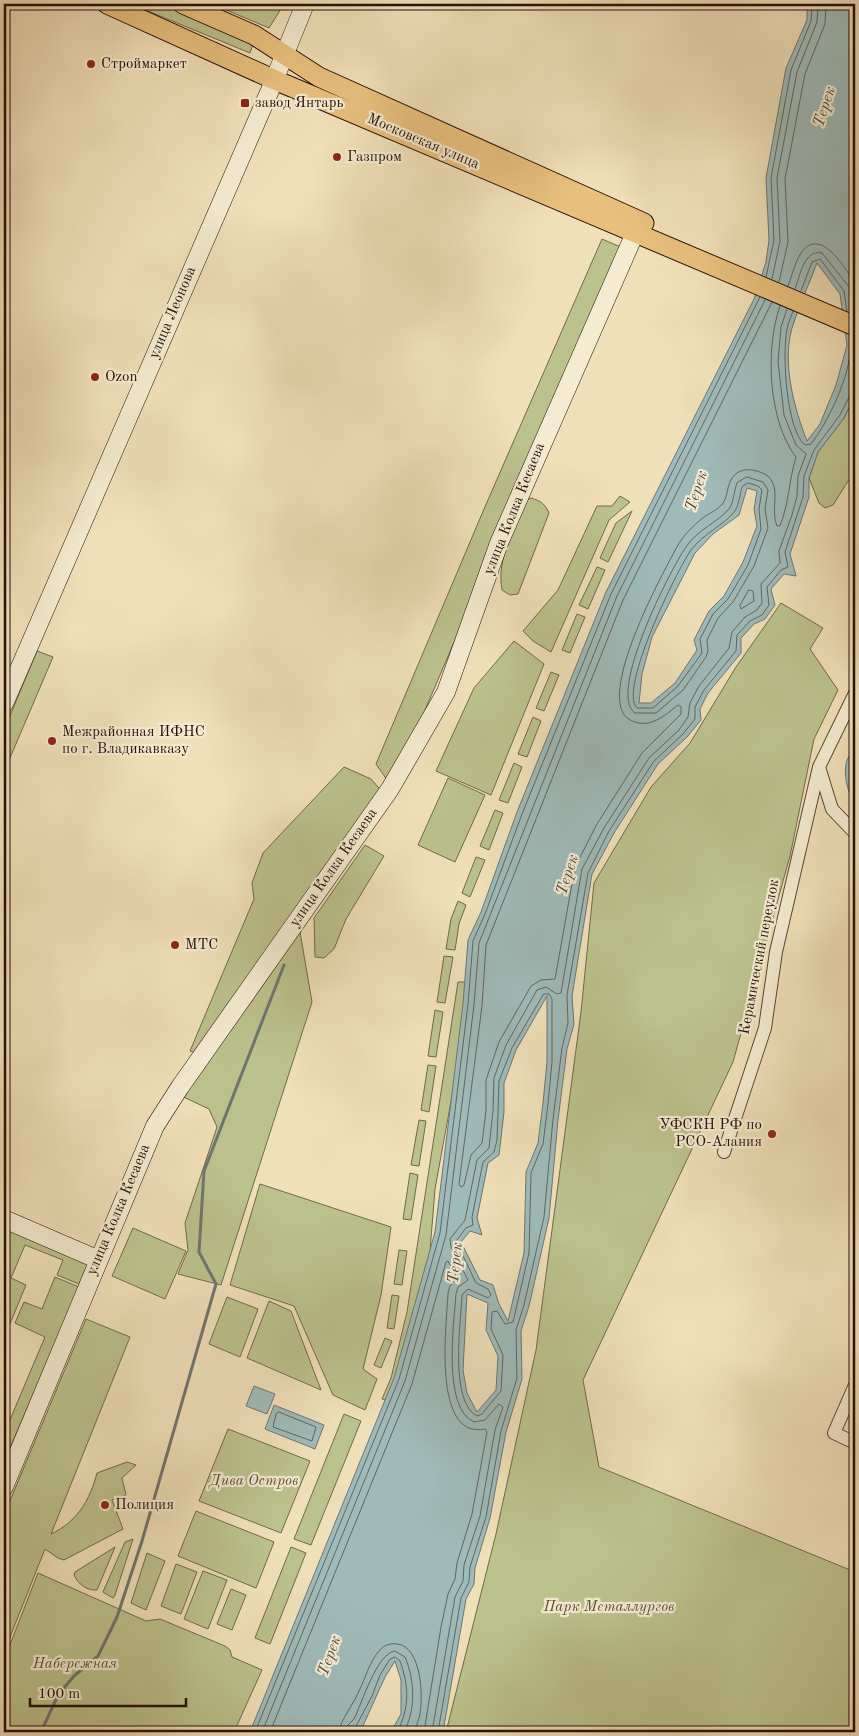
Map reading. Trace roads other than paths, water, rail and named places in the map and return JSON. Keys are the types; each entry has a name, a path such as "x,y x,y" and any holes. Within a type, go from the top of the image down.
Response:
{"main road":[{"name":"Московская улица","path":"107,4 275,80 389,126 636,233 743,272"},
{"name":"Московская улица","path":"183,4 254,34 319,77 593,201 743,272"},
{"path":"743,272 855,315"},
{"path":"743,272 855,326"}],"street":[{"name":"улица Леонова","path":"4,704 275,80 284,53 305,4"},
{"name":"улица Колка Кесаева","path":"4,1487 98,1260 151,1135 161,1116 390,789 446,692 499,543 636,233"},
{"name":"Керамический переулок","path":"724,1152 765,1028 776,952 819,766 855,693"},
{"path":"819,766 832,809 855,833"},
{"path":"4,1219 98,1260"},
{"path":"855,1385 834,1433 855,1443"}],"water":[{"name":"Терек","path":"807,4 855,4 855,395 844,418 818,452 809,478 809,497 790,554 796,576 784,574 771,589 775,605 765,619 754,624 741,638 741,653 708,693 700,709 701,720 687,737 658,764 614,833 592,874 572,996 574,1024 567,1049 549,1218 529,1306 521,1331 522,1379 506,1432 490,1518 475,1568 474,1584 466,1599 443,1732 391,1732 401,1714 401,1680 395,1661 385,1677 362,1728 354,1732 250,1732 394,1378 435,1232 463,1004 468,940 481,912 517,812 606,592 754,299 766,262 769,240 766,178 786,68 807,20","holes":["817,263 840,294 847,345 836,385 820,424 807,441 794,400 788,356 792,328","747,488 757,491 754,509 757,526 743,562 724,596 709,611 694,640 697,650 675,683 651,703 639,703 642,674 652,637 695,553 713,534 739,515","547,996 547,1062 543,1103 538,1143 526,1172 524,1253 508,1321 499,1304 493,1285 480,1280 461,1242 470,1231 482,1235 477,1218 488,1163 499,1155 504,1112 504,1083 516,1050","467,1294 488,1303 486,1330 498,1356 496,1390 477,1412 467,1393 463,1370"]},
{"path":"855,750 855,805 847,785 845,769 850,755"},
{"path":"254,1386 275,1394 267,1414 246,1406"},
{"path":"274,1405 324,1425 315,1449 265,1429"}],"waterway":[{"path":"41,1732 58,1695 74,1676 98,1656 117,1617 142,1541 216,1284 199,1252 204,1171 284,965"}],"place":[{"name":"Строймаркет","path":"91,64"},
{"name":"завод Янтарь","path":"245,103"},
{"name":"Газпром","path":"337,157"},
{"name":"Ozon","path":"95,377"},
{"name":"Межрайонная ИФНС по г. Владикавказу","path":"52,741"},
{"name":"МТС","path":"175,945"},
{"name":"УФСКН РФ по РСО-Алания","path":"772,1134"},
{"name":"Полиция","path":"105,1505"}],"park label":[{"name":"Дива Остров","path":"254,1481"},
{"name":"Парк Металлургов","path":"609,1607"},
{"name":"Набережная","path":"75,1664"}]}
